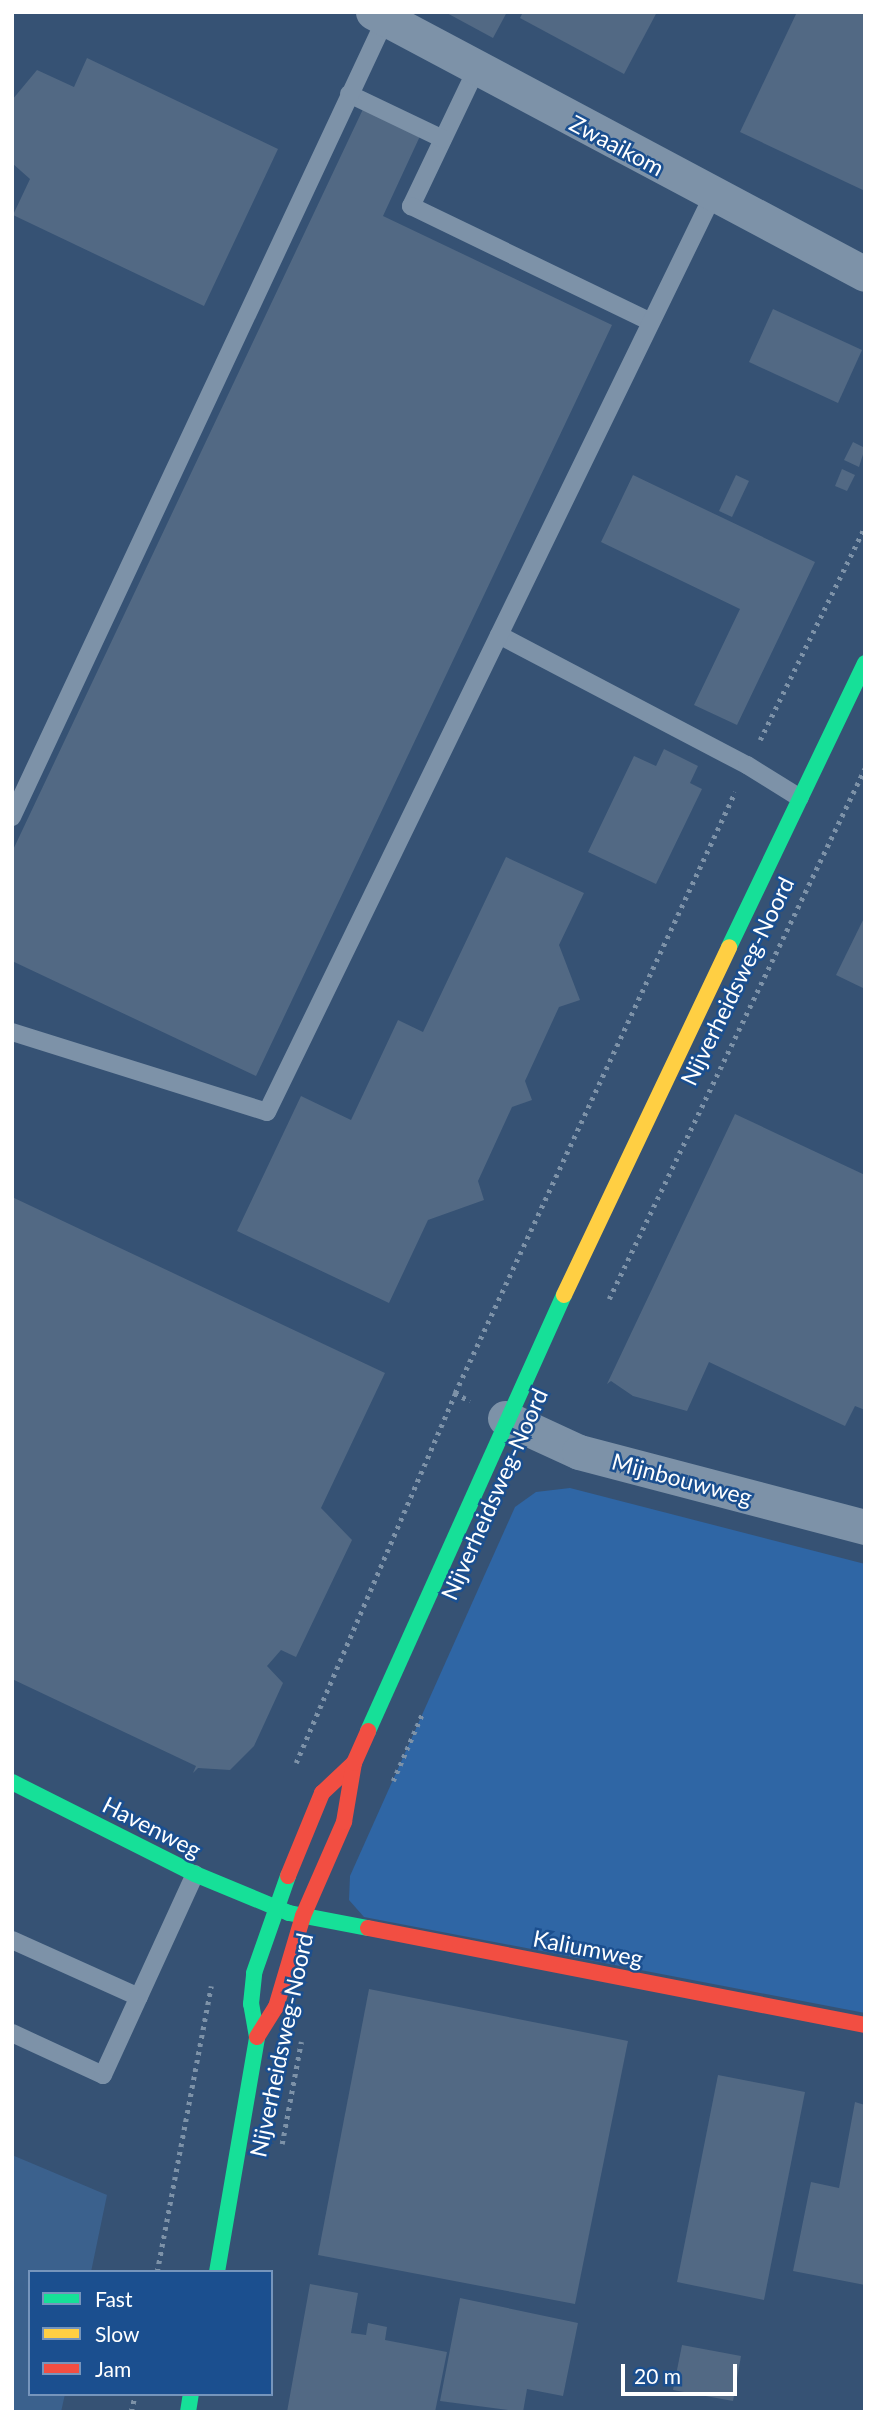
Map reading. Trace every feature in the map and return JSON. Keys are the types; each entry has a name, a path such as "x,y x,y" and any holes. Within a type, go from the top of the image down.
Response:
{"street":[{"name":"Zwaaikom","path":"379,16 476,70 865,274"},
{"name":"Nijverheidsweg-Noord","path":"257,2037 276,2007 303,1916 344,1822 354,1763 505,1418 865,663"},
{"name":"Mijnbouwweg","path":"505,1418 579,1452 865,1527"},
{"name":"Nijverheidsweg-Noord","path":"217,2270 257,2037 251,2004 254,1973 274,1907 322,1793 354,1763"},
{"name":"Havenweg","path":"12,1782 195,1874 274,1907 303,1916"},
{"name":"Kaliumweg","path":"303,1916 865,2025"}],"lane":[{"path":"12,817 349,94 379,16"},
{"path":"476,70 411,206 649,321"},
{"path":"349,94 443,139"},
{"path":"12,1032 267,1112 649,321 713,195"},
{"path":"499,635 747,765 800,798"},
{"path":"12,2033 103,2075 195,1874"},
{"path":"12,1940 139,1997"}],"path":[{"name":"Nijverheidsweg-Noord","path":"603,1310 865,768"},
{"path":"387,1793 426,1704"},
{"name":"Nijverheidsweg-Noord","path":"280,2151 304,2030"}],"shaded area":[{"path":"570,1488 865,1564 865,2013 364,1917 349,1900 350,1876 515,1507 536,1492"},
{"path":"12,2155 107,2195 91,2270 28,2270 28,2396 65,2396 61,2412 12,2412"}],"building":[{"path":"445,12 507,12 493,38"},
{"path":"523,12 657,12 624,74 520,18"},
{"path":"797,12 865,12 865,191 740,132"},
{"path":"87,58 278,149 204,306 13,215 30,179 12,163 12,100 37,70 74,87"},
{"path":"364,107 421,134 383,216 612,325 256,1076 12,961 12,852"},
{"path":"773,309 862,350 838,403 749,362"},
{"path":"853,442 865,448 859,467 844,460"},
{"path":"842,469 855,475 847,491 835,486"},
{"path":"633,475 815,562 737,725 694,705 740,609 601,542"},
{"path":"736,475 749,481 732,517 719,511"},
{"path":"664,749 698,766 690,783 702,789 656,884 588,852 634,756 656,766"},
{"path":"506,857 584,893 559,945 580,1000 559,1007 525,1081 532,1100 512,1107 478,1181 484,1200 428,1220 389,1303 237,1231 301,1096 351,1120 398,1020 423,1032"},
{"path":"865,916 865,989 836,975"},
{"path":"735,1114 865,1175 865,1410 855,1406 845,1426 709,1362 687,1411 633,1396 611,1381 607,1384"},
{"path":"12,1197 385,1373 321,1508 352,1540 296,1657 281,1650 267,1666 283,1683 254,1746 230,1770 198,1768 193,1773 196,1766 12,1679"},
{"path":"369,1989 628,2041 575,2304 318,2255"},
{"path":"718,2075 805,2092 764,2300 677,2282"},
{"path":"855,2102 865,2105 865,2285 793,2271 811,2182 839,2188"},
{"path":"310,2284 358,2293 351,2333 366,2335 368,2323 387,2327 385,2340 447,2352 435,2412 287,2412"},
{"path":"460,2298 578,2323 563,2396 527,2389 523,2412 440,2401"},
{"path":"682,2345 741,2356 733,2401 673,2390"}],"traffic: fast":[{"path":"729,947 865,663"},
{"path":"368,1731 564,1295"},
{"path":"12,1782 195,1874 289,1913 368,1928"},
{"path":"217,2270 257,2037 251,2004 254,1973 288,1876"},
{"path":"188,2412 191,2396"}],"traffic: slow":[{"path":"564,1295 729,947"}],"traffic: jam":[{"path":"257,2037 276,2007 303,1916 344,1822 354,1763 368,1731"},
{"path":"288,1876 322,1793 354,1763"},
{"path":"368,1928 865,2025"}]}
